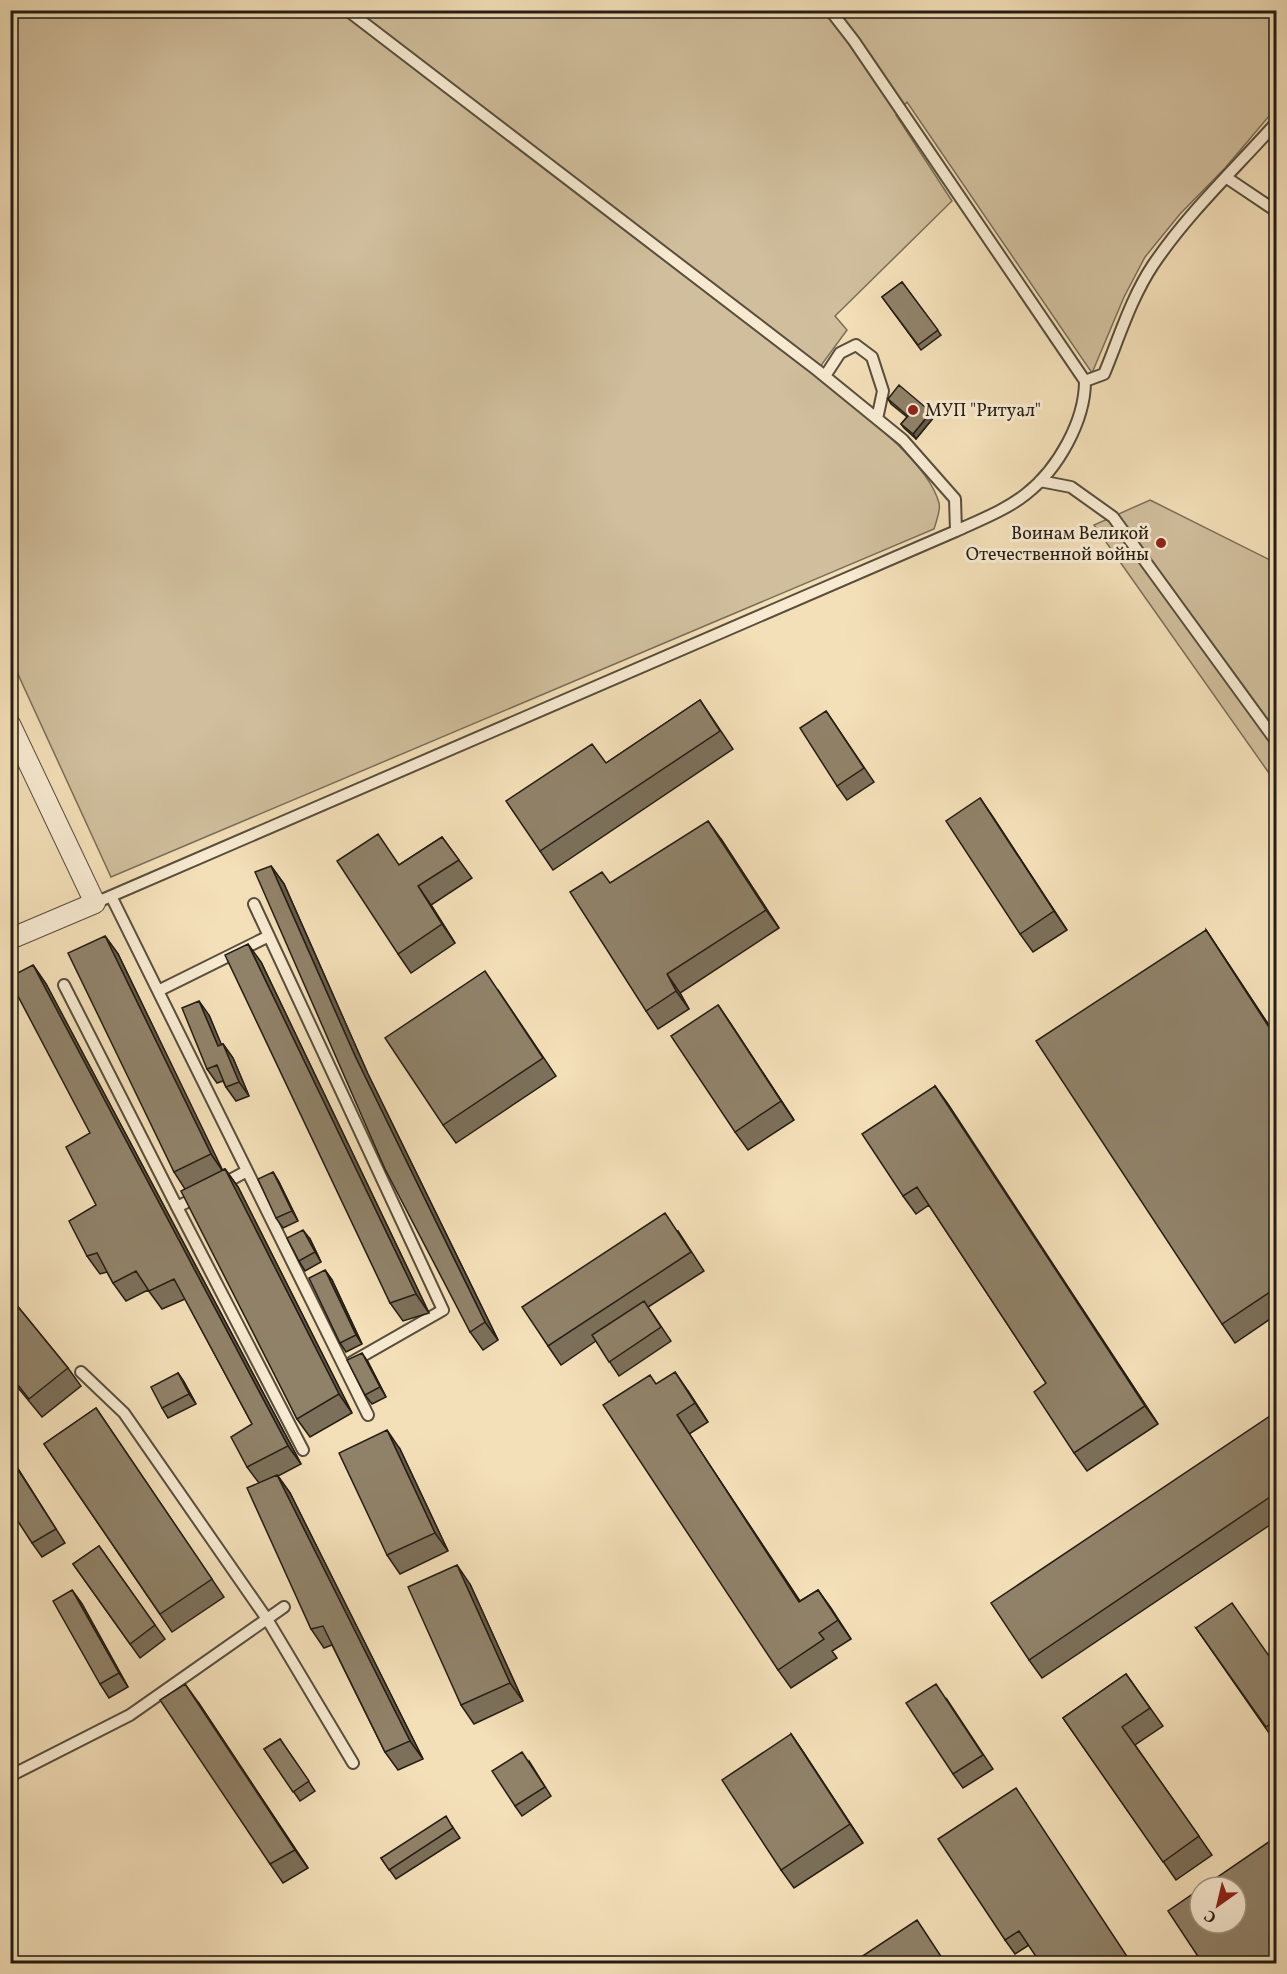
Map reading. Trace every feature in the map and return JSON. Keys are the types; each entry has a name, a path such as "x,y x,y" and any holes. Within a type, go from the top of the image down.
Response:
{"street":[{"path":"10,724 103,900 10,939"}],"lane":[{"path":"347,10 825,376 903,440 955,499 956,531"},
{"path":"368,1415 158,991 103,900 956,531 994,514 1026,494 1040,481 1072,436 1085,399 1085,381 854,41 830,10"},
{"path":"1085,381 1104,374 1132,304 1152,267 1178,230 1276,123"},
{"path":"1227,178 1276,211"},
{"path":"825,376 840,353 856,345 872,357 883,391 878,419"},
{"path":"1040,481 1071,487 1113,517 1276,741"},
{"path":"254,904 443,1310 344,1367"},
{"path":"158,991 269,936"},
{"path":"64,985 303,1450"},
{"path":"177,1207 247,1171"},
{"path":"81,1371 124,1413 267,1619 353,1763"},
{"path":"10,1776 130,1715 284,1607"}],"shaded area":[{"path":"10,11 1276,11 1276,108 1225,168 1180,214 1145,257 1124,297 1092,373 907,102 896,115 952,201 835,316 847,330 814,375 866,416 919,468 932,486 939,503 934,529 111,877 11,659"},
{"path":"1150,500 1276,563 1276,783 1094,525"}],"building":[{"path":"902,282 938,330 918,345 882,297"},
{"name":"МУП \"Ритуал\"","path":"899,385 931,412 913,434 901,424 908,416 888,399"},
{"path":"700,700 720,731 540,851 506,801 592,744 606,763"},
{"path":"826,711 864,768 837,786 800,728"},
{"path":"980,798 1054,911 1020,934 946,821"},
{"path":"708,821 766,910 667,974 676,991 646,1011 570,892 602,872 610,883"},
{"path":"378,834 399,865 442,837 459,860 418,886 442,924 398,954 337,861"},
{"path":"271,866 355,1056 485,1322 470,1332 385,1169 255,872"},
{"path":"1206,930 1276,1038 1276,1288 1222,1324 1036,1041"},
{"path":"105,936 211,1154 174,1172 68,953"},
{"path":"248,944 416,1294 390,1303 225,955"},
{"path":"33,965 288,1446 247,1467 231,1437 252,1424 174,1279 149,1291 136,1271 113,1283 97,1253 87,1256 69,1221 96,1205 66,1147 90,1133 10,981 10,977"},
{"path":"485,971 543,1058 443,1125 385,1038"},
{"path":"199,1001 218,1046 223,1044 239,1082 226,1087 217,1065 207,1069 182,1008"},
{"path":"718,1005 781,1101 735,1132 671,1036"},
{"path":"935,1086 1145,1406 1074,1453 1034,1392 1046,1383 917,1187 903,1196 862,1134"},
{"path":"225,1169 339,1394 297,1419 181,1191"},
{"path":"273,1172 292,1211 276,1218 258,1179"},
{"path":"665,1213 691,1252 548,1346 522,1307"},
{"path":"303,1230 315,1252 299,1261 287,1238"},
{"path":"325,1270 356,1335 340,1343 309,1278"},
{"path":"10,1297 68,1368 29,1399 10,1375"},
{"path":"644,1301 661,1327 609,1362 592,1335"},
{"path":"362,1353 380,1387 365,1395 347,1360"},
{"path":"675,1372 695,1403 677,1415 799,1602 818,1590 838,1620 819,1633 824,1639 778,1670 603,1405 650,1375 656,1384"},
{"path":"178,1373 189,1394 162,1408 151,1387"},
{"path":"96,1408 212,1579 160,1614 44,1444"},
{"path":"1276,1412 1276,1493 1029,1660 991,1603"},
{"path":"387,1430 435,1533 387,1555 339,1453"},
{"path":"10,1457 56,1529 32,1543 10,1509"},
{"path":"277,1475 410,1741 385,1752 323,1626 311,1629 247,1488"},
{"path":"99,1546 155,1625 130,1644 73,1564"},
{"path":"457,1565 510,1683 461,1705 408,1587"},
{"path":"72,1590 119,1673 100,1684 53,1601"},
{"path":"1232,1603 1276,1666 1276,1720 1266,1727 1196,1628"},
{"path":"1126,1674 1150,1708 1122,1727 1199,1836 1163,1862 1063,1718"},
{"path":"185,1684 295,1850 270,1864 160,1700"},
{"path":"936,1684 983,1755 953,1774 906,1703"},
{"path":"791,1734 850,1824 781,1870 722,1780"},
{"path":"280,1739 309,1781 293,1792 264,1749"},
{"path":"522,1752 545,1787 515,1806 492,1771"},
{"path":"1016,1788 1132,1964 1041,1964 1019,1931 1005,1940 938,1839"},
{"path":"446,1816 453,1828 389,1870 381,1858"},
{"path":"1276,1837 1276,1964 1203,1964 1168,1911 1188,1897 1188,1935 1248,1935 1248,1875 1221,1875"},
{"path":"917,1920 946,1964 861,1964 858,1959"}],"place":[{"name":"МУП \"Ритуал\"","path":"913,410"},
{"name":"Воинам Великой Отечественной войны","path":"1161,543"}]}
